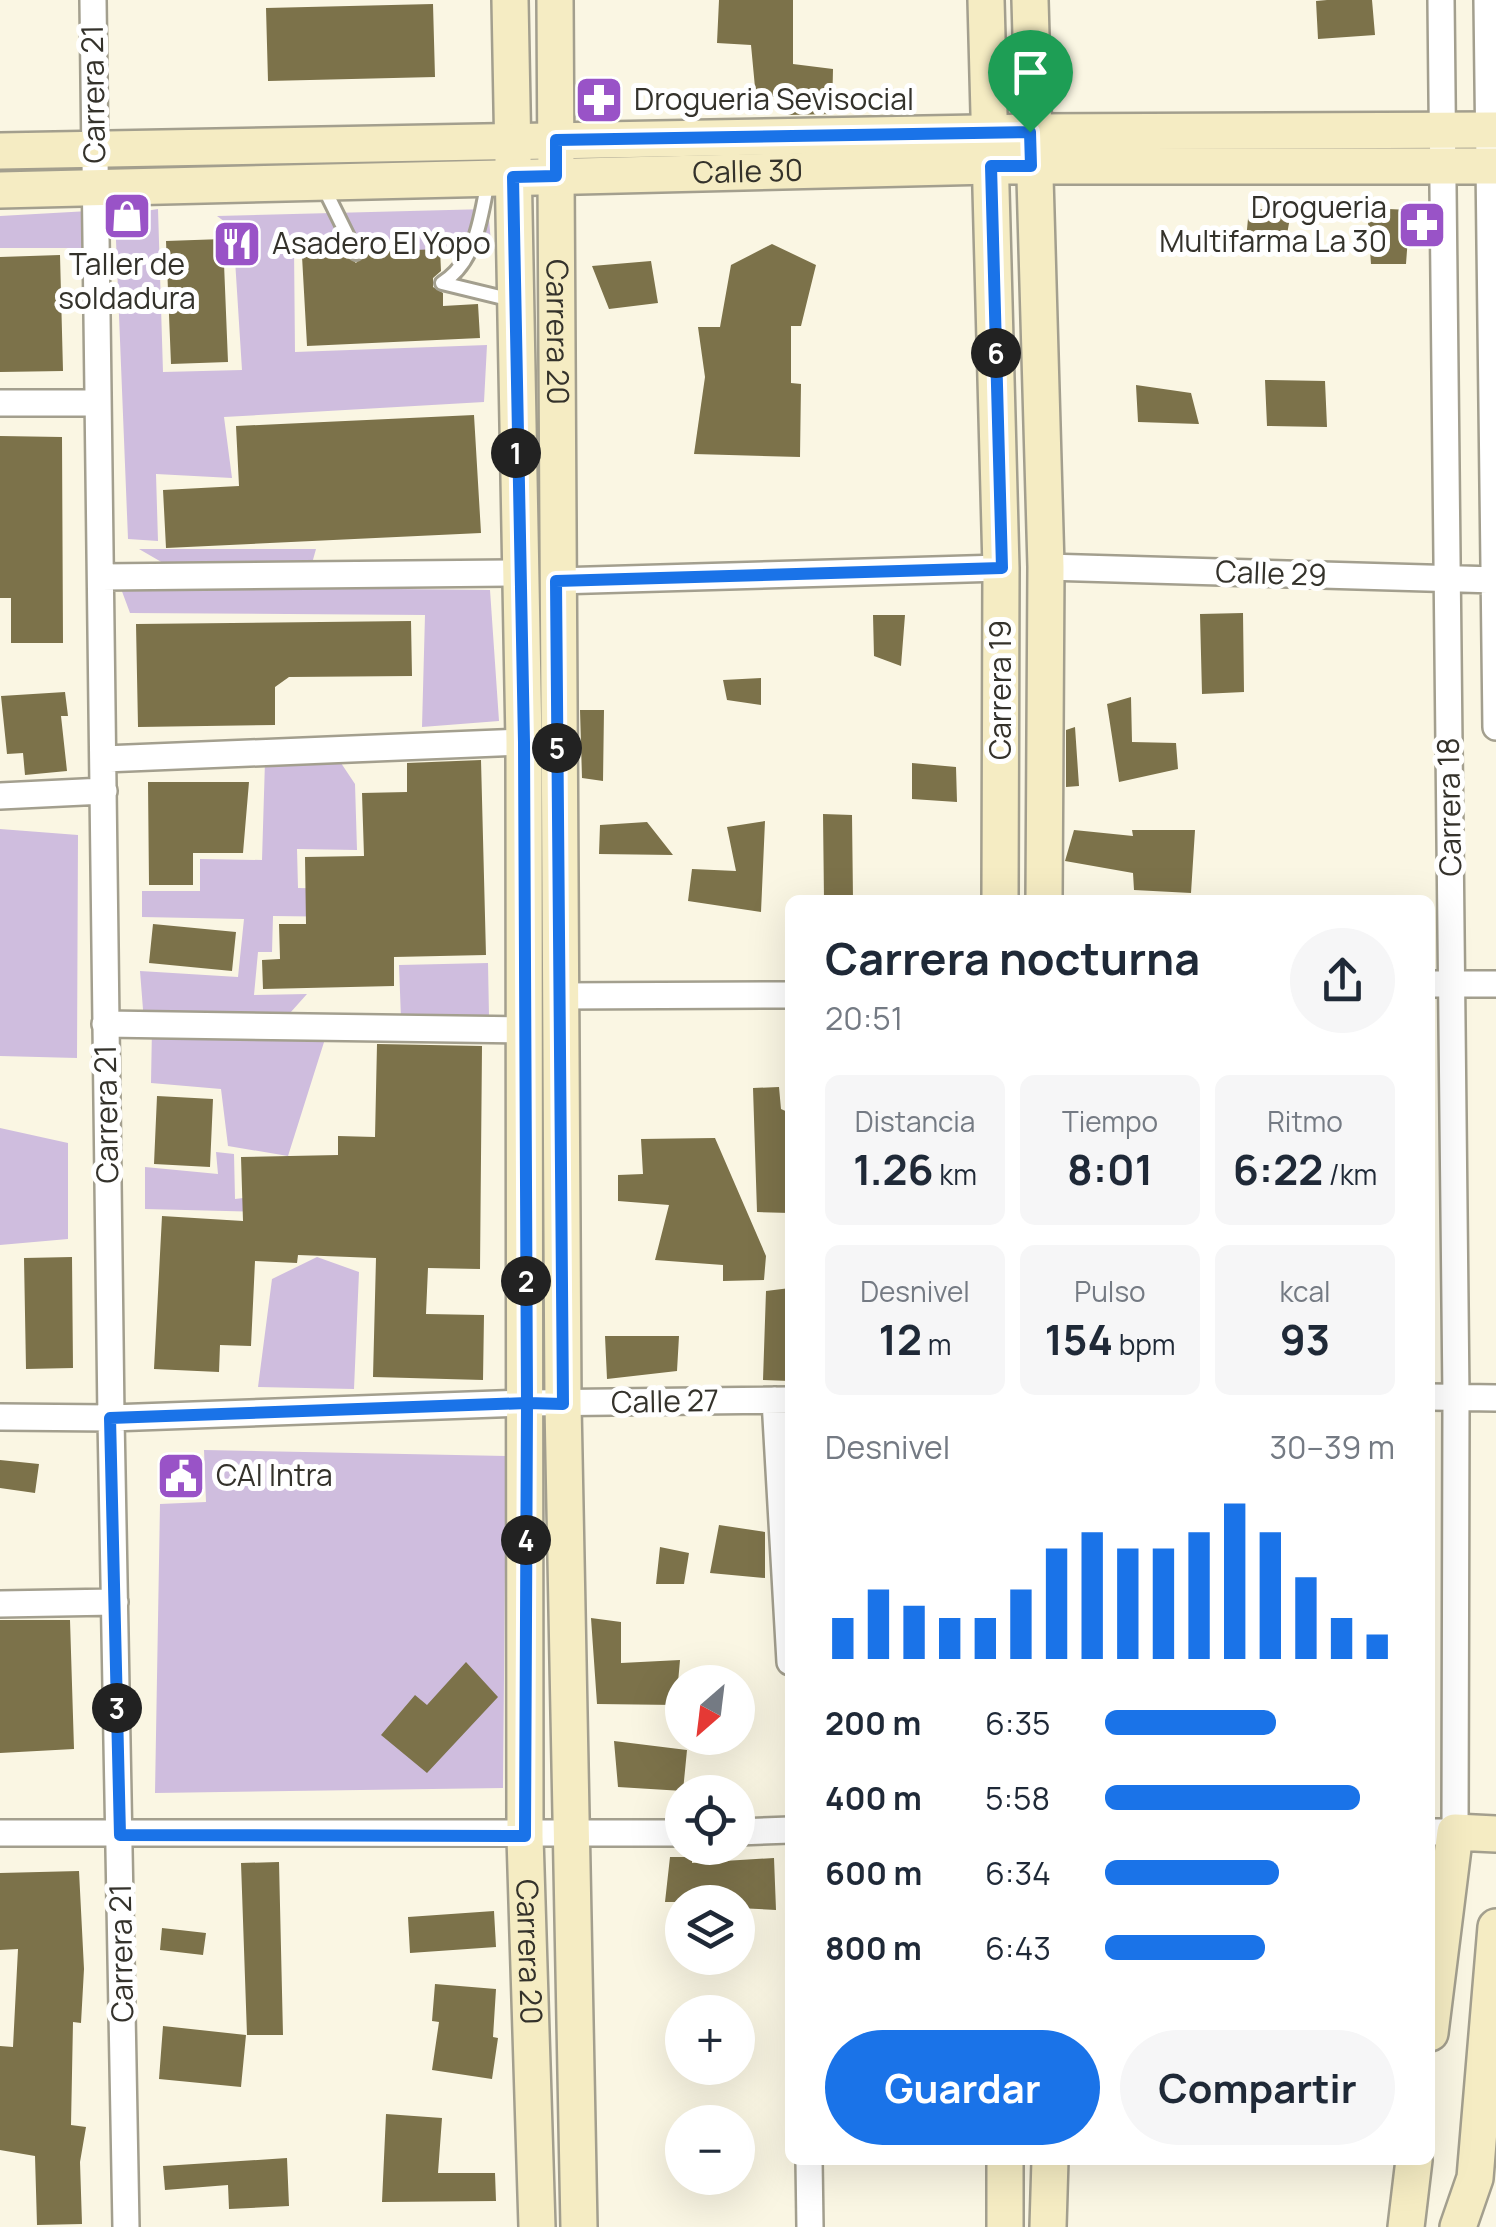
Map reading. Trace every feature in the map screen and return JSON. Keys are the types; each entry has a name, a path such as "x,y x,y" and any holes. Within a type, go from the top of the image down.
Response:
{"main road":[{"name":"Carrera 20","path":"510,0 511,141 501,178 514,300 524,742 525,1836 536,2227"},
{"name":"Carrera 20","path":"555,0 563,1404 580,2227"},
{"name":"Carrera 19","path":"986,0 1002,568 1000,895"},
{"name":"Carrera 19","path":"1030,0 1030,149 1046,567 1044,895"},
{"name":"Calle 30","path":"0,190 556,176 990,150 1492,130"},
{"name":"Calle 30","path":"0,151 556,140 990,150"},
{"name":"Calle 30","path":"1030,149 1444,168 1493,166"},
{"path":"1442,1832 1496,1834"},
{"name":"Carrera 18","path":"1435,1949 1442,1832"},
{"path":"1458,2227 1486,2178 1496,1927"},
{"path":"1005,2165 1005,2227"},
{"path":"1048,2227 1050,2165"},
{"path":"1406,2227 1413,2165"}],"street":[{"name":"Carrera 21","path":"94,0 110,1418 126,2227"},
{"name":"Carrera 18","path":"1440,0 1447,579 1441,984 1456,1398 1442,1832"},
{"name":"Carrera 18","path":"1488,0 1493,166 1496,727"},
{"path":"0,403 98,402"},
{"name":"Calle 29","path":"1046,567 1495,580"},
{"path":"556,581 1002,568"},
{"path":"101,577 518,573"},
{"path":"104,759 524,742"},
{"path":"0,796 104,791"},
{"path":"1441,984 1496,984"},
{"path":"560,996 785,995"},
{"path":"106,1024 525,1030"},
{"path":"1435,1397 1496,1398"},
{"path":"782,1400 785,1498"},
{"name":"Calle 27","path":"0,1417 110,1418 527,1403 782,1400"},
{"path":"0,1604 115,1602"},
{"path":"755,1831 785,1830"},
{"path":"0,1834 665,1833"},
{"path":"808,2165 810,2227"}],"lane":[{"path":"501,178 458,273 442,283 514,300"},
{"path":"321,182 356,253"}],"shaded area":[{"path":"158,209 163,372 242,370 233,228 217,216 488,209 492,253 294,247 295,352 487,345 484,402 224,417 232,478 156,474 158,541 128,539 115,216"},
{"path":"89,211 90,272 73,276 72,248 0,248 0,216"},
{"path":"139,549 316,549 311,567 170,567"},
{"path":"120,586 490,590 499,721 422,727 425,615 130,613"},
{"path":"339,760 355,784 357,850 297,849 298,888 352,889 355,917 273,916 272,952 258,952 254,995 307,994 282,1022 144,1022 140,971 238,977 244,919 142,917 142,891 200,891 200,859 262,860 265,761"},
{"path":"0,829 78,835 77,1058 0,1056"},
{"path":"488,963 489,1016 401,1019 399,965"},
{"path":"152,1027 325,1039 288,1156 228,1146 221,1089 151,1083"},
{"path":"0,1128 68,1143 68,1239 0,1245"},
{"path":"216,1152 234,1154 235,1199 314,1190 304,1213 145,1209 145,1167 218,1174"},
{"path":"317,1257 359,1272 354,1389 258,1387 272,1279"},
{"path":"204,1450 506,1456 503,1788 155,1793 160,1504 206,1502"}],"building":[{"path":"719,0 793,0 793,64 833,69 832,114 788,115 787,96 756,98 751,45 717,43"},
{"path":"1372,0 1375,35 1318,39 1316,1"},
{"path":"433,4 435,77 268,81 266,8"},
{"path":"1249,208 1291,212 1286,240 1246,240"},
{"path":"1367,208 1410,210 1406,264 1371,264"},
{"path":"223,239 228,362 171,364 166,241"},
{"path":"772,244 816,265 801,326 791,326 791,383 801,384 800,457 694,454 705,377 698,327 720,327 731,265"},
{"path":"440,249 441,271 433,278 433,287 443,293 443,306 478,304 480,338 307,346 302,256 345,253 356,263 366,252"},
{"path":"60,255 63,371 0,372 0,257"},
{"path":"651,261 658,303 609,309 592,266"},
{"path":"1265,380 1325,381 1327,427 1267,426"},
{"path":"1136,385 1191,393 1199,424 1138,422"},
{"path":"474,415 481,533 166,548 163,490 239,486 236,426"},
{"path":"0,436 62,437 63,643 11,643 11,598 0,598"},
{"path":"1243,613 1244,692 1202,694 1200,614"},
{"path":"873,615 905,615 901,666 874,656"},
{"path":"411,621 412,676 289,677 275,687 275,725 138,727 136,624"},
{"path":"761,678 761,705 727,700 723,680"},
{"path":"65,692 68,716 61,716 67,771 25,775 23,753 7,754 1,696"},
{"path":"1131,697 1132,742 1176,743 1178,769 1119,782 1107,704"},
{"path":"580,710 604,710 603,781 582,778"},
{"path":"1075,727 1079,786 1066,787 1066,730"},
{"path":"481,760 486,955 394,957 394,986 263,989 262,960 280,959 279,924 306,924 305,857 364,856 362,793 407,792 407,763"},
{"path":"912,763 956,767 957,802 912,799"},
{"path":"148,782 249,782 243,853 193,853 193,885 149,885"},
{"path":"823,814 852,815 853,895 824,895"},
{"path":"765,821 761,912 688,901 692,869 736,871 727,827"},
{"path":"647,822 673,855 599,854 600,825"},
{"path":"1074,830 1133,836 1132,830 1195,830 1191,893 1134,890 1133,873 1065,861"},
{"path":"153,924 236,932 232,971 149,963"},
{"path":"377,1044 482,1046 480,1269 428,1268 426,1314 484,1315 483,1380 373,1377 376,1258 298,1255 297,1263 255,1261 251,1346 220,1345 219,1372 154,1369 162,1216 243,1221 241,1157 338,1155 338,1136 375,1137"},
{"path":"779,1087 781,1109 785,1111 785,1213 757,1212 753,1088"},
{"path":"157,1096 213,1099 210,1167 154,1164"},
{"path":"715,1138 766,1256 764,1280 723,1281 723,1265 655,1260 669,1205 618,1201 618,1175 643,1174 641,1139"},
{"path":"72,1257 73,1368 26,1369 24,1258"},
{"path":"785,1289 785,1381 763,1380 766,1291"},
{"path":"605,1336 679,1336 677,1371 607,1379"},
{"path":"0,1460 39,1464 35,1493 0,1488"},
{"path":"719,1525 765,1532 765,1578 710,1573"},
{"path":"660,1547 689,1553 684,1584 656,1584"},
{"path":"591,1618 621,1622 621,1663 680,1660 680,1665 665,1665 665,1705 597,1704"},
{"path":"0,1620 70,1620 74,1749 0,1753"},
{"path":"466,1662 498,1697 427,1773 381,1735 415,1695 427,1705"},
{"path":"614,1741 665,1747 665,1755 687,1755 685,1775 665,1775 665,1790 618,1787"},
{"path":"774,1858 776,1910 755,1909 755,1885 667,1885 669,1865 755,1865 755,1859"},
{"path":"279,1862 283,2035 247,2035 241,1863"},
{"path":"79,1871 84,1969 81,2023 73,2022 71,2125 86,2127 80,2162 82,2224 37,2225 35,2156 0,2150 0,2046 13,2047 18,1949 0,1950 0,1873"},
{"path":"494,1911 496,1947 410,1953 408,1917"},
{"path":"162,1928 206,1933 203,1955 160,1950"},
{"path":"435,1984 496,1989 493,2037 498,2038 492,2079 432,2070 439,2022 432,2021"},
{"path":"163,2026 246,2035 241,2087 159,2079"},
{"path":"386,2114 442,2118 438,2173 495,2173 496,2201 382,2202"},
{"path":"287,2158 289,2206 229,2209 228,2185 165,2190 163,2166"}],"place":[{"name":"Drogueria Sevisocial","path":"599,100"},
{"name":"Taller de soldadura","path":"127,216"},
{"name":"Drogueria Multifarma La 30","path":"1422,225"},
{"name":"Asadero El Yopo","path":"237,244"},
{"name":"CAI Intra","path":"181,1476"}],"route":[{"path":"1030,132 556,140 556,176 513,177 524,742 527,1403 110,1418 120,1835 525,1836 527,1403 563,1404 556,581 1002,568 991,166 1031,166 1030,132"}]}
